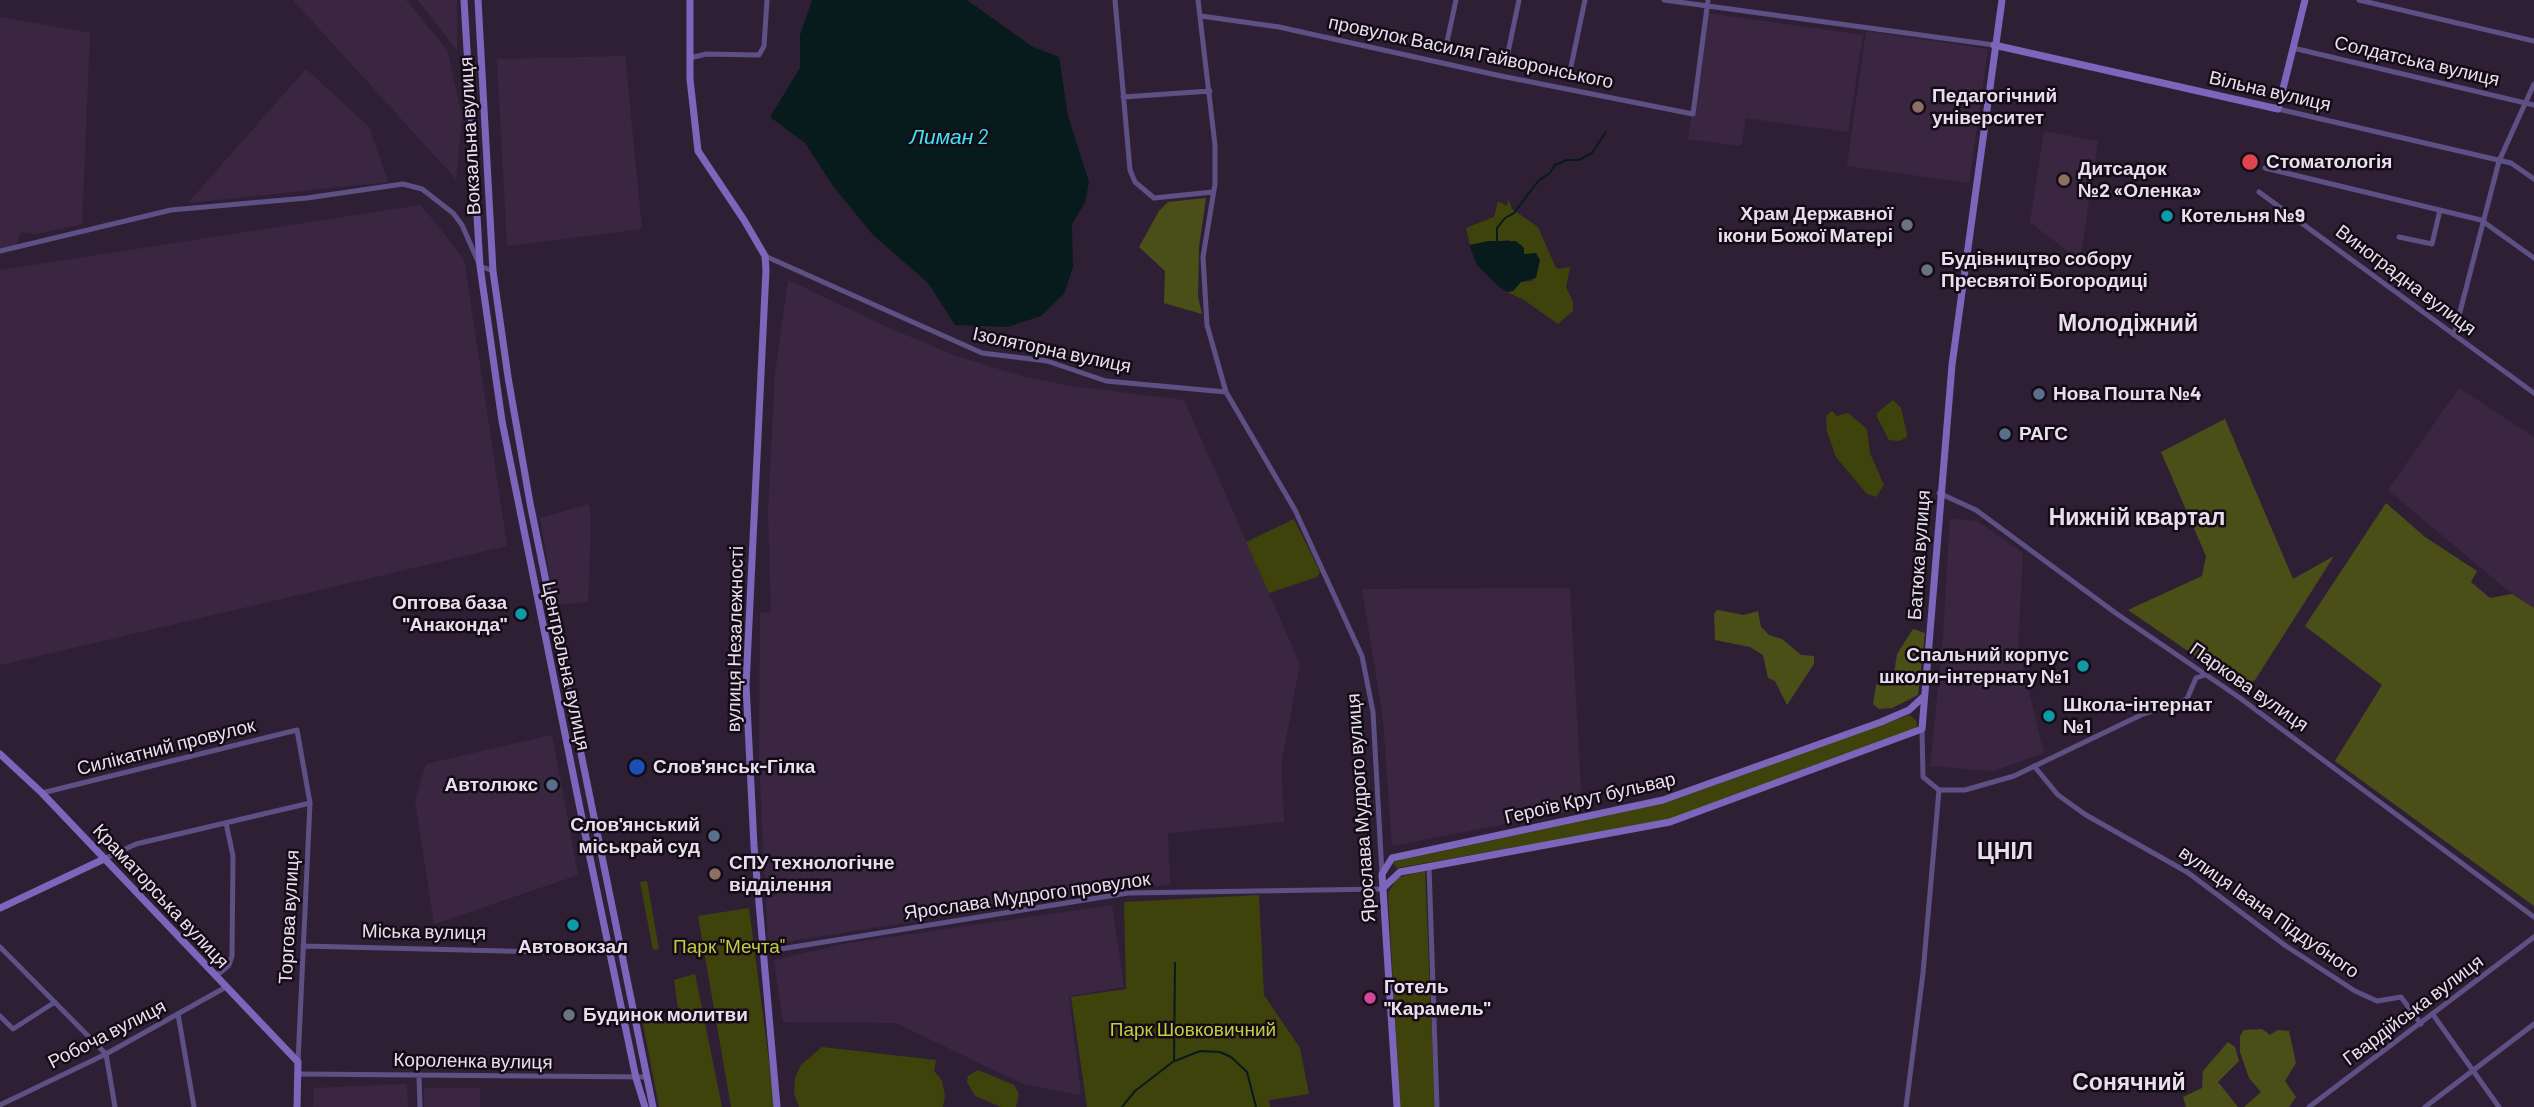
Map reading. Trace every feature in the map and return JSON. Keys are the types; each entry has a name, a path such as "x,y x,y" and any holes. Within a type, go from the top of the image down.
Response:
{"street":[{"name":"Вокзальна вулиця","path":"464,0 478,228"},
{"name":"Вокзальна вулиця","path":"478,0 493,271"},
{"path":"690,0 689,60 693,126 698,150 765,256"},
{"path":"689,60 695,54 759,55 764,46 767,0"},
{"path":"1115,0 1130,170 1141,190 1161,199 1213,192"},
{"name":"Ярослава Мудрого вулиця","path":"1198,0 1215,145 1213,192 1203,281 1208,325 1226,392 1295,510 1362,656 1373,712 1397,1107"},
{"path":"1445,51 1456,0"},
{"path":"1506,62 1519,0"},
{"path":"1569,76 1584,0"},
{"path":"1664,0 1707,2 1994,45"},
{"name":"Батюка вулиця","path":"1939,790 1923,777 1922,729 1939,493 1952,365 2002,0"},
{"path":"2278,109 2305,0"},
{"path":"2359,0 2534,41"},
{"name":"провулок Василя Гайворонського","path":"1200,16 1279,27 1501,76 1693,114 1707,2"},
{"name":"Вільна вулиця","path":"1994,45 2511,163 2534,179"},
{"name":"Солдатська вулиця","path":"2293,48 2534,105"},
{"path":"2454,335 2498,160 2534,84"},
{"path":"1123,97 1210,91"},
{"path":"2265,168 2481,220 2534,258"},
{"path":"0,251 171,210 307,198 403,184 422,189 453,214 462,225 480,266 493,271"},
{"name":"Виноградна вулиця","path":"2259,192 2534,393"},
{"path":"2399,237 2432,244 2440,210"},
{"name":"Центральна вулиця","path":"478,228 480,266 514,490 636,1078 645,1107"},
{"name":"Ізоляторна вулиця","path":"765,256 982,353 1047,361 1106,381 1226,392"},
{"name":"вулиця Незалежності","path":"765,256 765,353 746,685 762,952 777,1107"},
{"name":"Центральна вулиця","path":"493,271 530,503 653,1107"},
{"name":"Паркова вулиця","path":"1939,493 1976,510 2402,817 2534,917"},
{"path":"1906,1107 1923,973 1939,790 1965,790 1989,785 2034,766 2141,715 2187,699 2196,678 2205,675"},
{"name":"Героїв Крут бульвар","path":"1382,874 1388,863 1397,855 1663,800 1881,722 1909,710 1923,697"},
{"name":"Героїв Крут бульвар","path":"1382,889 1401,872 1670,822 1922,729"},
{"name":"Силікатний провулок","path":"42,793 297,730"},
{"name":"Торгова вулиця","path":"297,730 310,803 297,1107"},
{"name":"Краматорська вулиця","path":"0,754 42,793 298,1062"},
{"name":"вулиця Івана Піддубного","path":"2034,766 2067,802 2187,872 2286,946 2355,991 2377,1001 2401,997 2421,1024"},
{"path":"0,908 136,844 310,803"},
{"path":"216,976 229,965 232,956 233,856 226,823"},
{"path":"1429,866 1437,1107"},
{"name":"Ярослава Мудрого провулок","path":"762,952 1128,893 1382,889"},
{"name":"Гвардійська вулиця","path":"2309,1107 2317,1105 2534,937"},
{"name":"Міська вулиця","path":"303,946 545,952"},
{"path":"0,947 106,1054 115,1107"},
{"name":"Робоча вулиця","path":"0,1105 106,1054 226,987"},
{"path":"0,1016 13,1029 55,1002"},
{"path":"178,1014 194,1107"},
{"path":"2434,1016 2499,1107"},
{"path":"2425,1107 2534,1024"},
{"name":"Короленка вулиця","path":"299,1074 647,1077"},
{"path":"419,1076 420,1107"}],"shaded area":[{"path":"293,0 406,0 447,50 462,115 456,179"},
{"path":"418,0 457,0 457,51"},
{"path":"1707,13 1863,35 1848,132 1746,118 1741,146 1688,139"},
{"path":"0,17 90,33 82,224 36,234 21,232 16,245 0,248"},
{"name":"Педагогічний університет","path":"1866,31 1988,49 1969,183 1847,166"},
{"path":"625,56 642,229 507,246 497,59"},
{"path":"306,69 369,127 388,182 188,203"},
{"name":"Дитсадок №2 «Оленка»","path":"2044,131 2098,141 2080,261 2030,222"},
{"path":"421,205 464,259 507,546 0,665 0,270"},
{"path":"788,280 889,328 956,356 1025,377 1072,386 1184,400 1300,664 1281,765 1284,822 1168,833 1170,885 1119,888 768,945 759,760 760,613 771,612 768,513 775,374"},
{"path":"2459,388 2534,437 2534,608 2512,594 2388,490"},
{"path":"589,504 591,522 588,602 555,605 540,518"},
{"path":"1950,519 1977,521 2023,553 2018,647 2044,753 1993,771 1930,766 1942,654"},
{"path":"1570,588 1582,809 1392,846 1383,718 1362,589"},
{"path":"552,735 578,875 434,924 415,800 426,764"},
{"path":"1112,905 1124,987 1069,996 1081,1095 1023,1084 896,1023 783,1022 774,960 849,943"},
{"path":"407,1084 408,1107 313,1107 314,1088"},
{"path":"424,1088 480,1088 480,1107 424,1107"}],"green space":[{"path":"1206,198 1199,247 1198,297 1202,314 1164,303 1165,271 1139,247 1159,211 1168,202"},
{"path":"1508,199 1512,209 1538,227 1555,266 1558,269 1570,267 1566,287 1573,302 1573,311 1558,324 1524,300 1507,292 1513,291 1521,282 1532,281 1537,272 1538,261 1532,255 1524,254 1522,245 1508,240 1470,245 1466,228 1494,217 1498,201 1507,206"},
{"path":"1893,400 1901,408 1907,434 1906,438 1899,441 1889,440 1877,417 1877,413"},
{"path":"1832,411 1837,416 1848,413 1867,429 1870,453 1884,485 1876,497 1866,493 1836,457 1827,431 1826,416"},
{"path":"2225,419 2293,579 2334,556 2255,680 2242,688 2128,610 2202,576 2206,556 2161,452"},
{"path":"2386,503 2425,537 2477,571 2471,582 2490,598 2512,594 2534,608 2534,906 2335,761 2382,685 2305,626"},
{"path":"1294,519 1320,572 1317,577 1269,593 1246,542"},
{"path":"1717,610 1744,615 1758,611 1761,627 1769,635 1782,639 1801,655 1814,656 1814,664 1787,705 1775,681 1768,678 1763,655 1750,647 1715,640 1714,614"},
{"path":"1913,629 1925,633 1918,695 1892,708 1879,709 1873,704 1876,685 1894,673 1897,654"},
{"path":"1909,715 1916,720 1917,726 1911,732 1669,820 1397,868 1392,862 1665,803"},
{"path":"1425,870 1435,1107 1400,1107 1388,893 1397,878"},
{"path":"647,881 659,949 653,950 640,882"},
{"name":"Парк Шовковичний","path":"1259,895 1264,995 1300,1048 1309,1094 1269,1100 1270,1107 1087,1107 1071,997 1126,989 1124,902"},
{"name":"Парк \"Мечта\"","path":"749,908 775,1107 731,1107 698,916"},
{"name":"Парк \"Мечта\"","path":"695,974 722,1107 659,1107 643,1024 679,1015 674,980"},
{"path":"2262,1029 2270,1035 2278,1030 2289,1031 2296,1063 2285,1081 2296,1097 2289,1107 2244,1107 2261,1092 2249,1078 2240,1052 2240,1036 2244,1030"},
{"path":"2228,1042 2235,1047 2239,1061 2218,1082 2238,1107 2186,1107 2183,1097 2202,1088 2203,1071"},
{"path":"822,1047 936,1060 934,1071 942,1081 945,1096 943,1107 799,1107 794,1093 795,1078 801,1065"},
{"path":"978,1070 1014,1085 1019,1094 1016,1107 1001,1107 975,1096 967,1082 968,1076"}],"water":[{"name":"Лиман 2","path":"812,0 967,0 1033,47 1059,57 1068,116 1089,182 1085,203 1072,224 1073,267 1064,294 1041,316 1008,327 955,325 928,283 873,235 833,186 805,143 770,117 800,68 800,35"},
{"path":"1488,241 1516,241 1524,248 1524,254 1536,253 1540,260 1536,278 1521,282 1513,291 1507,292 1498,286 1477,265 1471,250 1470,245"}],"waterway":[{"path":"1497,241 1497,228 1505,218 1514,213 1539,180 1550,173 1555,165 1567,160 1579,160 1592,153 1606,132"},
{"path":"1122,1107 1135,1091 1174,1061 1175,963"},
{"path":"1175,1061 1200,1051 1220,1052 1231,1057 1247,1072 1256,1107"}],"place":[{"name":"Педагогічний університет","path":"1918,107"},
{"name":"Стоматологія","path":"2250,162"},
{"name":"Дитсадок №2 «Оленка»","path":"2064,180"},
{"name":"Котельня №9","path":"2167,216"},
{"name":"Храм Державної ікони Божої Матері","path":"1907,225"},
{"name":"Будівництво собору Пресвятої Богородиці","path":"1927,270"},
{"name":"Нова Пошта №4","path":"2039,394"},
{"name":"РАГС","path":"2005,434"},
{"name":"Оптова база \"Анаконда\"","path":"521,614"},
{"name":"Спальний корпус школи-інтернату №1","path":"2083,666"},
{"name":"Школа-інтернат №1","path":"2049,716"},
{"name":"Слов'янськ-Гілка","path":"637,767"},
{"name":"Автолюкс","path":"552,785"},
{"name":"Слов'янський міськрай суд","path":"714,836"},
{"name":"СПУ технологічне відділення","path":"715,874"},
{"name":"Автовокзал","path":"573,925"},
{"name":"Готель \"Карамель\"","path":"1370,998"},
{"name":"Будинок молитви","path":"569,1015"}],"district":[{"name":"Молодіжний","path":"2128,323"},
{"name":"Нижній квартал","path":"2137,517"},
{"name":"ЦНІЛ","path":"2005,851"},
{"name":"Сонячний","path":"2129,1082"}]}
